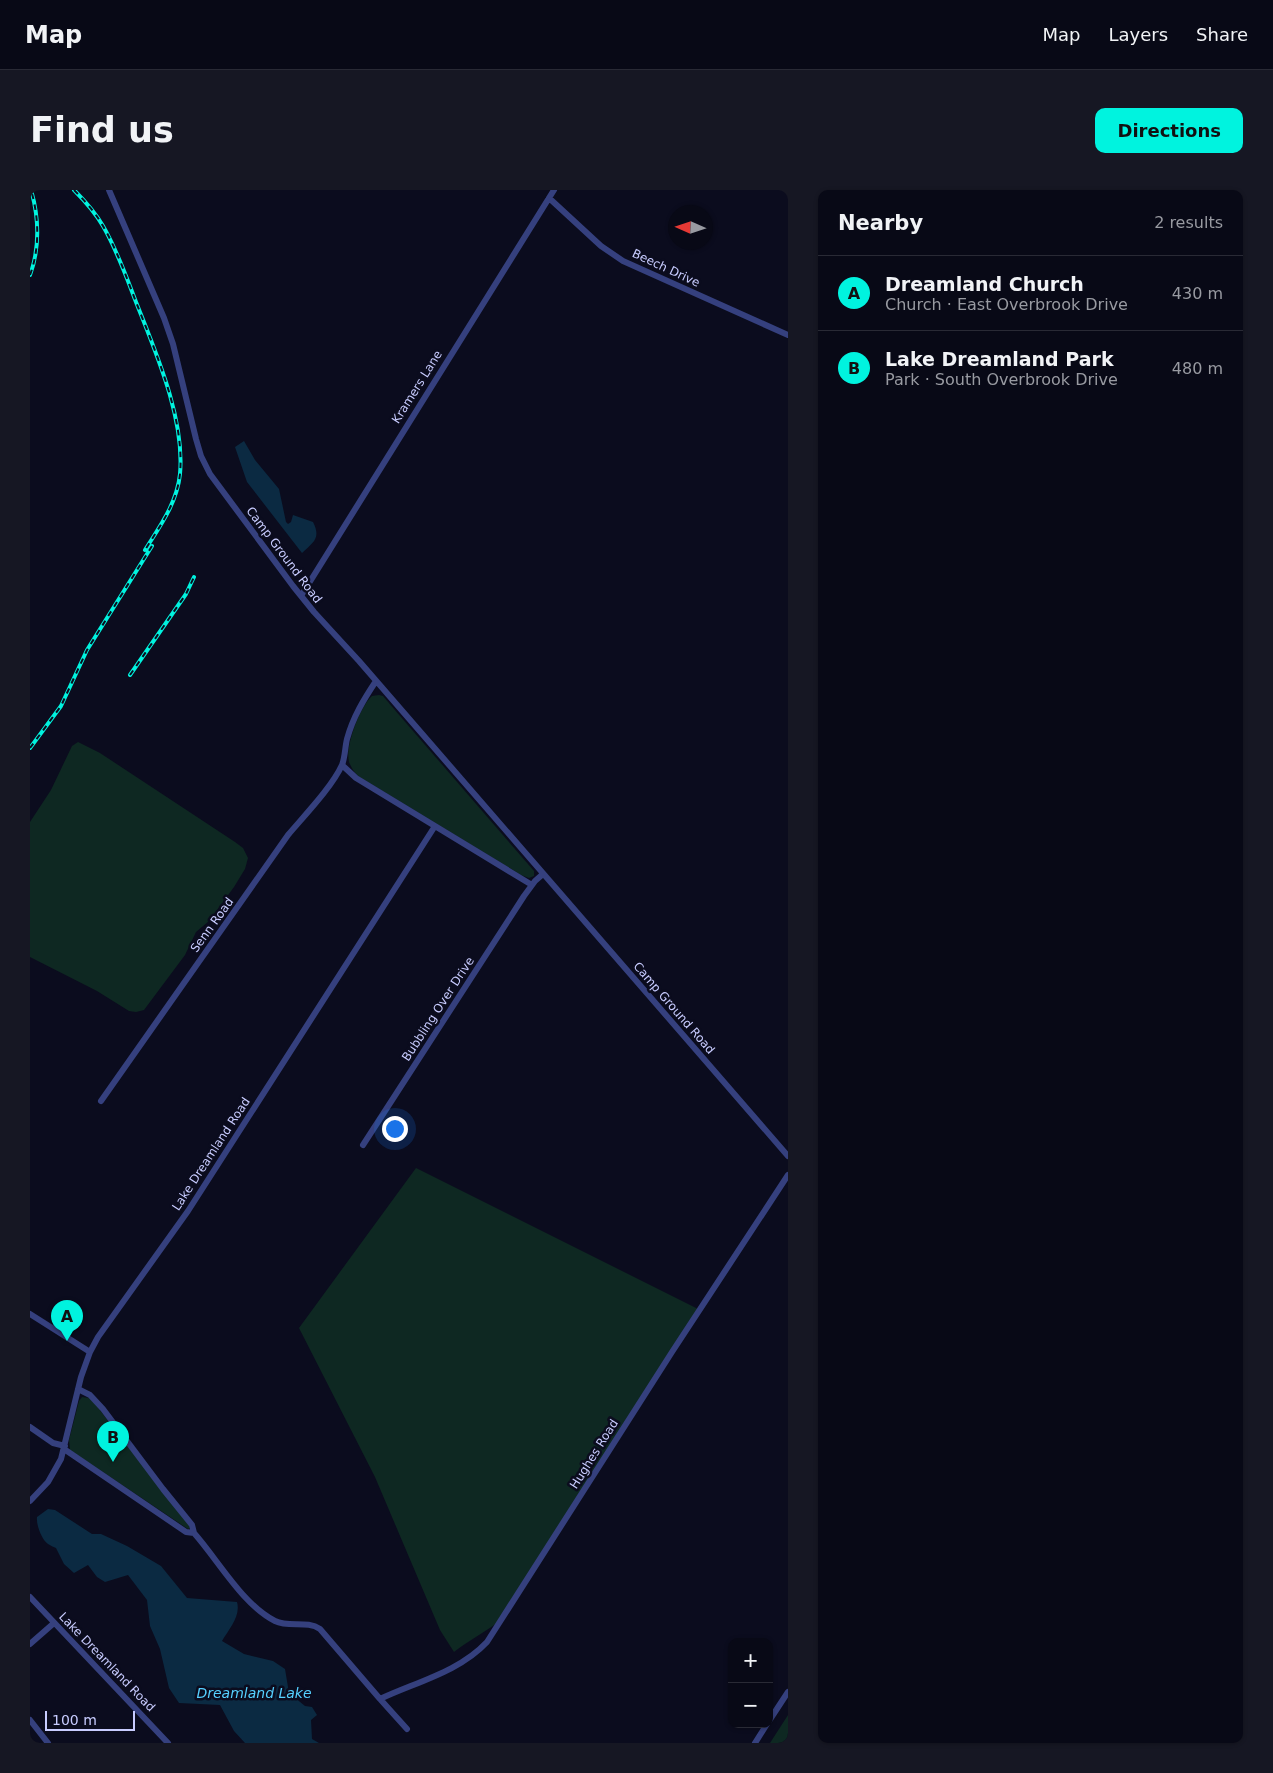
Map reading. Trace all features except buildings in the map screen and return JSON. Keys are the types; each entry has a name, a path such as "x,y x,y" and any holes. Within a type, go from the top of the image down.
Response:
{"street":[{"name":"Camp Ground Road","path":"109,190 164,318 202,456 217,484 301,596 788,1156"},
{"name":"Kramers Lane","path":"301,596 554,190"},
{"name":"Beech Drive","path":"548,198 601,246 623,261 788,335"},
{"path":"376,681 353,721 342,765 356,778 532,885 543,874"},
{"name":"Senn Road","path":"101,1100 288,835 322,795 342,765"},
{"name":"Lake Dreamland Road","path":"30,1501 51,1478 61,1460 78,1389 90,1352 114,1314 188,1211 435,826"},
{"name":"Bubbling Over Drive","path":"364,1145 532,885"},
{"name":"Hughes Road","path":"380,1699 464,1662 479,1651 487,1642 672,1352 788,1175"},
{"path":"30,1314 90,1352"},
{"path":"78,1389 94,1398 109,1416 153,1477 192,1525 194,1533 225,1574 256,1606 278,1622 311,1625 320,1629 407,1728"},
{"path":"30,1427 64,1447 186,1532 194,1533"},
{"name":"Lake Dreamland Road","path":"30,1597 168,1743"},
{"path":"30,1644 54,1623"},
{"path":"773,1715 788,1692"},
{"path":"30,1720 48,1743"},
{"path":"755,1743 764,1728"}],"green space":[{"path":"372,696 383,696 534,871 534,876 529,878 521,875 358,776 349,762 348,755 351,737 358,717 367,701"},
{"path":"78,742 100,753 235,842 243,848 248,858 245,869 234,887 209,921 196,932 185,955 144,1010 136,1012 129,1011 97,991 30,957 30,822 51,790 72,746"},
{"path":"416,1168 698,1309 497,1623 454,1652 440,1630 375,1477 299,1328"},
{"path":"82,1397 89,1398 96,1405 190,1528 188,1529 70,1450 69,1440 79,1401"},
{"path":"788,1715 788,1743 770,1743"}],"water":[{"path":"244,441 255,460 279,489 286,522 288,524 291,522 293,515 313,522 316,532 315,539 302,553 247,482 235,447"},
{"name":"Dreamland Lake","path":"48,1509 55,1510 92,1534 101,1534 127,1546 161,1566 187,1598 237,1602 236,1617 222,1641 244,1654 273,1661 285,1669 289,1693 305,1706 312,1707 317,1715 311,1720 312,1739 319,1743 245,1743 234,1731 220,1705 179,1703 169,1688 160,1649 150,1626 147,1600 128,1575 105,1582 97,1577 88,1565 74,1573 64,1564 56,1548 46,1542 38,1528 37,1517"}],"railway":[{"path":"30,275 37,243 36,211 31,190"},
{"path":"74,190 97,216 117,254 160,364 174,409 180,453 178,485 167,514 145,550"},
{"path":"30,748 61,706 87,650 152,546"},
{"path":"130,675 186,594 194,577"}],"place":[{"name":"Dreamland Church","path":"67,1341"},
{"name":"Lake Dreamland Park","path":"113,1462"}]}
